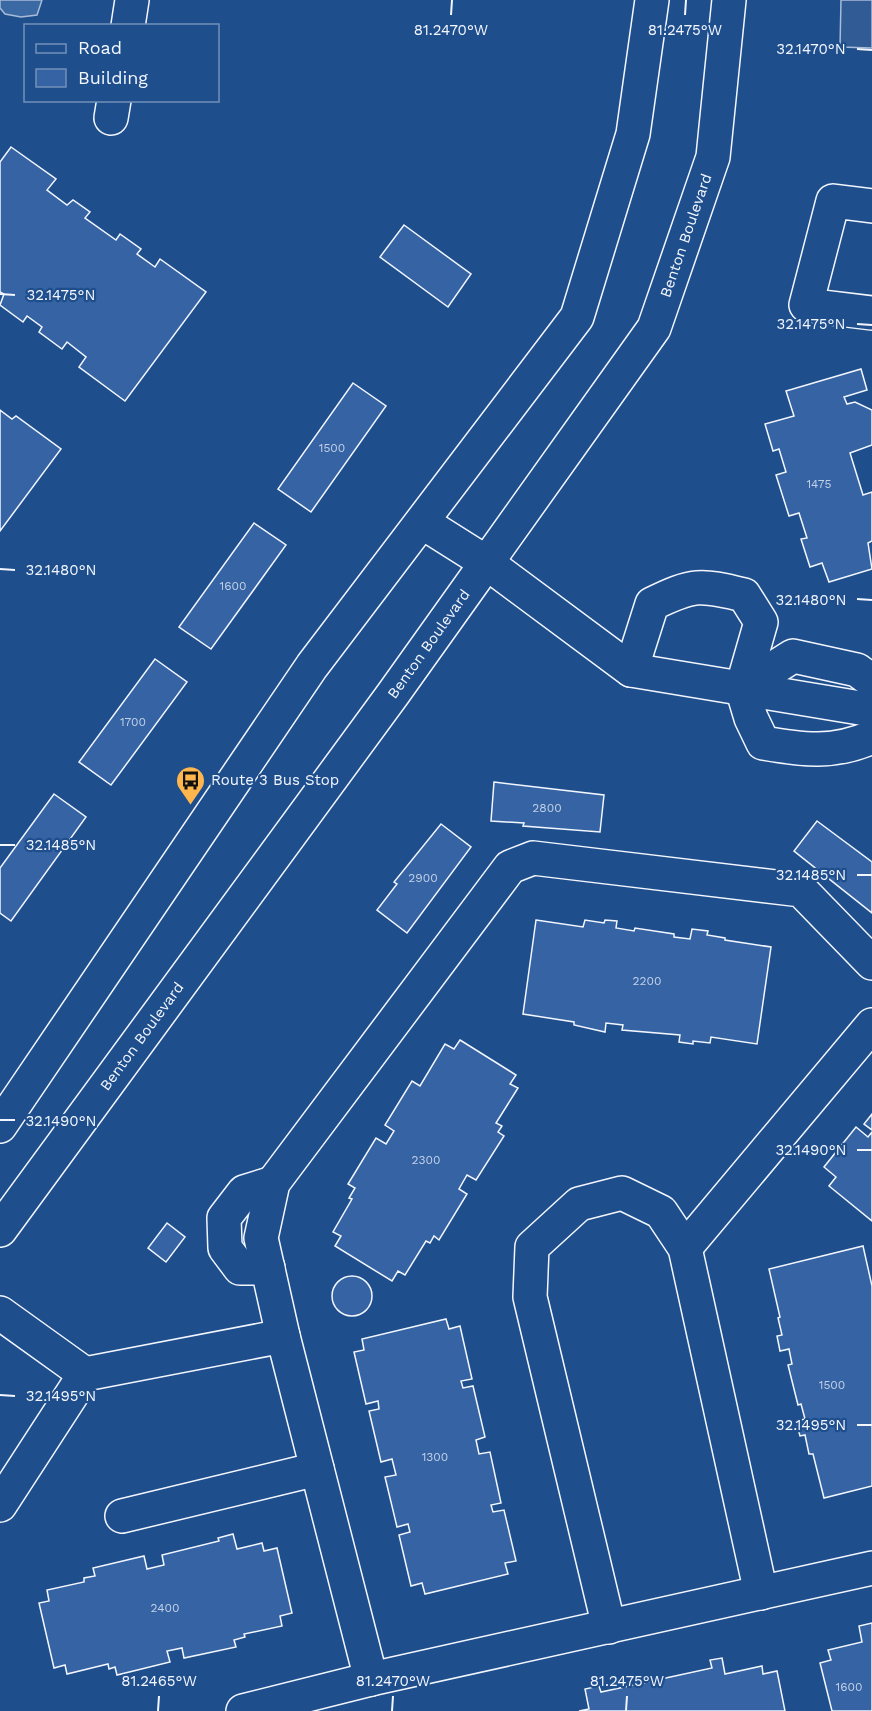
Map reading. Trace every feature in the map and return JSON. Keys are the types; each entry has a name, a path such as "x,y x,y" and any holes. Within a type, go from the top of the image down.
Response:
{"street":[{"path":"128,24 132,0"},
{"path":"0,1126 312,666 577,317 633,134 652,0"},
{"name":"Benton Boulevard","path":"0,1230 486,563 654,328 713,157 729,0"},
{"path":"872,206 832,201 806,305 872,313"},
{"path":"422,522 486,563 631,670 872,710"},
{"path":"631,670 652,604 682,589 711,587 744,596 761,622 742,688 751,718 763,743 806,750 850,747 872,737"},
{"path":"742,688 793,656 857,670 872,681"},
{"path":"371,1679 282,1336 261,1238 273,1183 484,898 510,867 533,858 801,890 872,963"},
{"path":"686,1248 872,1025"},
{"path":"609,1627 530,1297 532,1247 579,1204 622,1193 662,1212 686,1248 760,1593"},
{"path":"0,1313 86,1374"},
{"path":"0,1505 86,1374 282,1336"},
{"path":"122,1516 317,1469"},
{"path":"243,1711 371,1679 872,1568"}],"shaded area":[{"path":"0,0 42,0 37,15 21,17 5,14 0,8"},
{"path":"841,0 872,0 872,48 840,47"}],"building":[{"path":"11,147 56,179 47,190 67,205 73,200 90,212 85,218 116,240 120,234 141,249 137,254 155,267 160,259 206,292 125,401 79,367 86,357 67,342 62,349 39,332 42,327 27,316 23,322 0,305 4,294 0,292 0,162"},
{"path":"404,225 471,274 448,307 380,257"},
{"path":"861,369 867,390 844,397 847,404 855,402 872,410 872,445 850,453 863,495 872,492 872,541 868,543 872,569 829,582 822,563 810,567 801,539 807,538 799,513 789,516 776,475 786,472 779,449 773,451 765,424 794,416 786,391"},
{"path":"353,383 386,406 311,512 278,489"},
{"path":"0,410 12,419 16,416 61,449 0,531"},
{"path":"254,523 286,545 211,649 179,627"},
{"path":"155,659 187,682 111,785 79,762"},
{"path":"494,782 604,795 600,832 491,821"},
{"path":"54,794 86,817 11,921 0,913 0,868"},
{"path":"817,821 872,862 872,913 794,851"},
{"path":"441,824 471,847 407,933 377,910 397,884 394,882"},
{"path":"536,920 583,927 585,920 604,923 605,920 617,921 616,928 634,931 635,928 690,939 692,929 708,931 707,935 725,938 725,940 771,947 757,1044 711,1037 710,1043 693,1041 693,1044 679,1042 680,1035 622,1030 623,1025 606,1023 605,1032 574,1025 574,1022 523,1014"},
{"path":"460,1040 516,1075 510,1084 518,1088 496,1123 502,1126 498,1132 504,1136 476,1180 467,1175 459,1189 467,1194 439,1240 434,1236 430,1243 426,1241 405,1275 398,1271 392,1281 335,1246 341,1236 333,1232 352,1199 349,1198 355,1188 348,1184 376,1138 386,1144 394,1131 385,1125 412,1081 420,1086 445,1044 454,1049"},
{"path":"872,1114 872,1130 864,1124"},
{"path":"856,1127 868,1137 872,1132 872,1221 829,1186 836,1177 824,1167"},
{"path":"167,1223 185,1237 166,1262 148,1248"},
{"path":"863,1246 872,1286 872,1486 824,1498 813,1454 809,1454 805,1435 800,1436 796,1421 805,1419 801,1404 798,1405 788,1365 792,1364 789,1349 780,1351 777,1336 782,1335 778,1318 780,1317 769,1269"},
{"path":"352,1276 366,1282 372,1296 366,1310 352,1316 338,1310 332,1296 338,1282"},
{"path":"446,1319 449,1329 460,1326 472,1379 461,1381 463,1388 473,1386 485,1437 476,1440 479,1454 490,1452 501,1503 491,1505 493,1512 504,1510 516,1561 505,1563 508,1574 425,1594 422,1583 411,1586 399,1535 410,1532 408,1524 397,1527 385,1477 396,1475 392,1459 381,1462 369,1411 379,1409 378,1401 366,1404 354,1352 364,1350 362,1339"},
{"path":"233,1534 237,1549 262,1543 264,1551 277,1548 292,1613 280,1616 282,1626 244,1634 245,1637 234,1640 236,1647 184,1658 182,1648 167,1651 170,1662 117,1675 115,1667 109,1669 108,1664 67,1674 65,1665 54,1668 39,1603 49,1601 47,1590 84,1582 84,1578 95,1576 93,1568 144,1556 147,1569 164,1565 162,1555 219,1541 218,1538"},
{"path":"872,1623 872,1711 832,1711 820,1663 831,1660 828,1650 862,1642 859,1626"},
{"path":"722,1658 725,1674 762,1666 763,1674 777,1671 785,1711 579,1711 589,1709 585,1689 599,1686 601,1692 712,1668 710,1660"}],"place":[{"name":"Route 3 Bus Stop","path":"190,806"}]}
